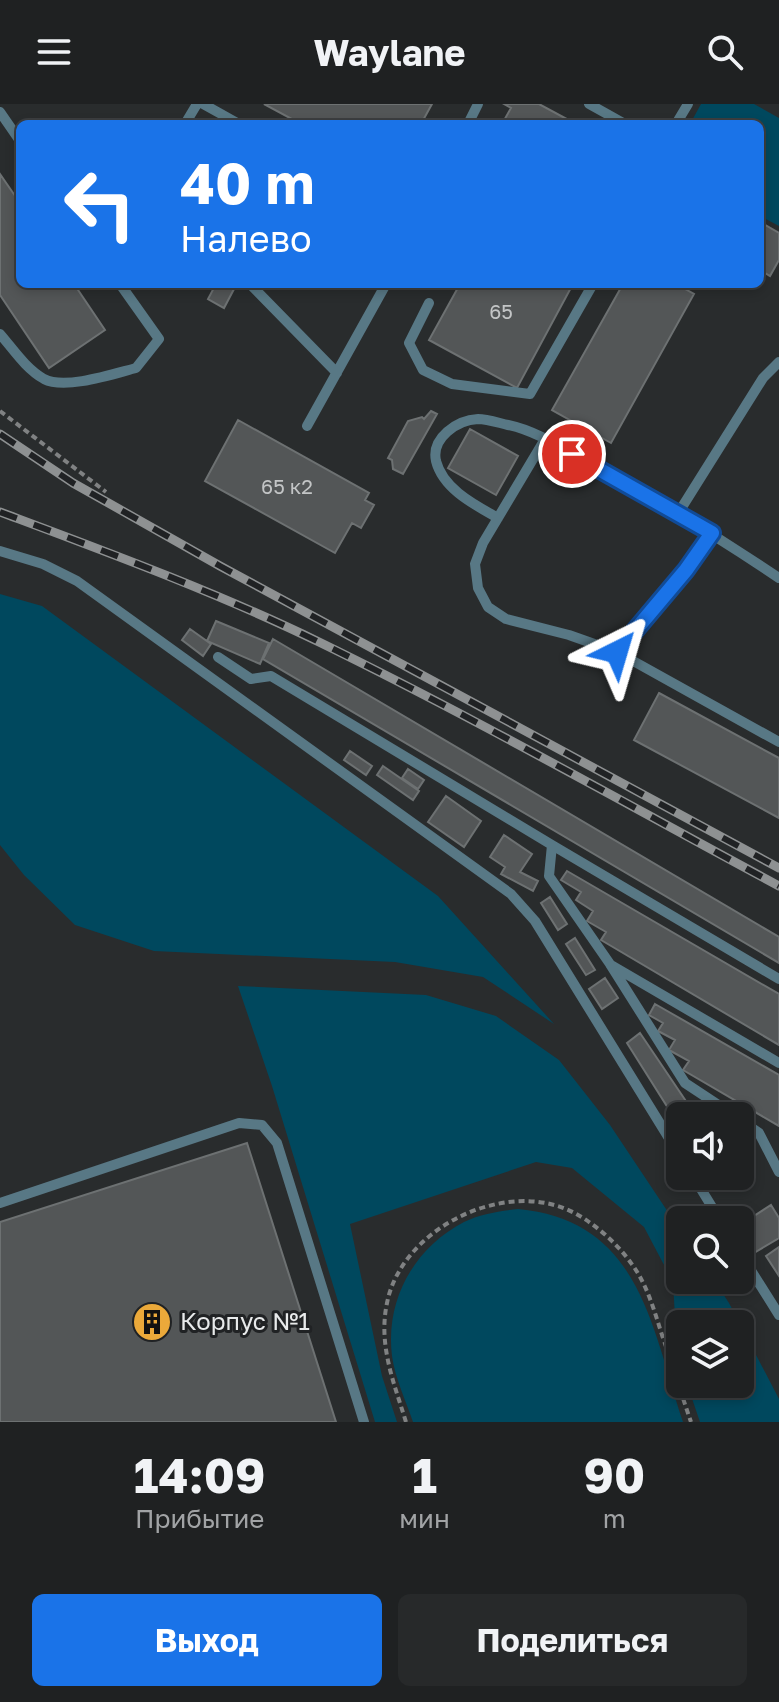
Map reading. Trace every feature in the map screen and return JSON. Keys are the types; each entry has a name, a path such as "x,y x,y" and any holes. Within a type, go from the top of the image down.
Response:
{"lane":[{"path":"203,104 232,120"},
{"path":"589,104 618,120"},
{"path":"0,112 16,135"},
{"path":"0,334 26,365 45,380 76,382 136,368 159,339 123,288"},
{"path":"254,288 337,373"},
{"path":"307,426 384,288"},
{"path":"429,303 409,343 423,370 452,384 530,394 591,288"},
{"path":"679,512 763,378 779,362"},
{"path":"498,518 458,493 436,463 436,448 444,434 459,423 479,419 512,425 545,439 679,512 779,578"},
{"path":"545,439 483,543 475,564 478,588 488,607 506,619 569,635 617,652 779,742"},
{"path":"617,652 686,570 712,533"},
{"path":"0,551 43,564 77,581 511,894 535,921 666,1133"},
{"path":"218,657 251,679 271,676 779,979"},
{"path":"552,845 549,876 610,964 685,1083 714,1102"},
{"path":"610,964 779,1063"},
{"path":"0,1203 239,1123 262,1125 277,1143 364,1422"},
{"path":"754,1130 759,1133 779,1172"},
{"path":"754,1275 779,1315"}],"path":[{"path":"0,411 106,492"},
{"path":"406,1422 386,1361 387,1302 399,1272 417,1249 438,1230 463,1215 517,1202 541,1203 565,1209 592,1224 630,1262 646,1288 691,1422"}],"shaded area":[{"path":"701,104 754,104 779,118 779,226 764,218 764,120 692,120"},
{"path":"0,594 42,606 438,896 554,1024 483,977 395,962 154,951 75,925 24,875 0,845"},
{"path":"238,986 426,995 496,1016 559,1060 610,1125 666,1209 666,1269 644,1227 572,1168 536,1162 350,1224 382,1376 397,1422 375,1422 272,1086"},
{"path":"518,1209 559,1217 591,1233 615,1256 634,1284 649,1315 666,1366 666,1398 676,1398 683,1422 413,1422 392,1356 393,1315 399,1296 417,1261 446,1233 464,1222"},
{"path":"674,1294 723,1294 733,1310 675,1310"},
{"path":"754,1351 779,1399 779,1422 700,1422 692,1398 754,1398"}],"building":[{"path":"264,104 432,104 423,120 294,120"},
{"path":"504,104 539,104 569,120 504,120 511,108"},
{"path":"0,174 16,197 16,288 77,288 105,330 49,368 0,295"},
{"path":"764,224 779,233 779,260 770,276 764,272"},
{"path":"214,288 234,289 224,308 208,299"},
{"path":"458,288 571,288 517,388 429,340"},
{"path":"621,288 683,288 694,294 611,443 552,410"},
{"path":"431,411 437,414 403,474 393,469 392,460 388,458 408,421 424,419"},
{"path":"238,420 369,493 365,500 374,505 361,528 352,523 335,553 205,481"},
{"path":"470,429 518,456 496,495 448,468"},
{"path":"216,621 269,643 260,664 207,641"},
{"path":"190,629 211,644 203,656 182,640"},
{"path":"273,639 779,937 779,963 263,659"},
{"path":"659,693 779,758 779,818 634,740"},
{"path":"350,751 372,766 366,775 344,760"},
{"path":"383,766 419,791 413,800 377,775"},
{"path":"408,769 424,780 418,789 402,778"},
{"path":"446,796 481,821 464,847 428,822"},
{"path":"504,835 532,854 520,872 538,881 533,891 501,874 505,867 490,857"},
{"path":"567,871 779,994 779,1045 601,940 606,932 587,921 593,911 576,900 581,892 561,880"},
{"path":"550,897 567,924 558,930 541,903"},
{"path":"575,938 595,970 586,975 566,944"},
{"path":"605,978 618,998 602,1009 589,989"},
{"path":"655,1004 779,1075 779,1126 754,1111 754,1102 738,1102 683,1070 689,1061 669,1050 675,1040 658,1031 663,1023 649,1015"},
{"path":"640,1033 687,1102 666,1102 666,1105 627,1043"},
{"name":"Корпус №1","path":"247,1143 336,1422 0,1422 0,1222"},
{"path":"771,1205 779,1218 779,1238 754,1253 754,1216"},
{"path":"779,1247 779,1276 766,1256"}],"railway":[{"path":"0,434 73,483 220,566 779,868"},
{"path":"0,512 201,589 319,642 493,731 779,886"}],"place":[{"name":"Корпус №1","path":"152,1322"}],"route":[{"path":"572,454 712,533 686,570 617,652"}]}
